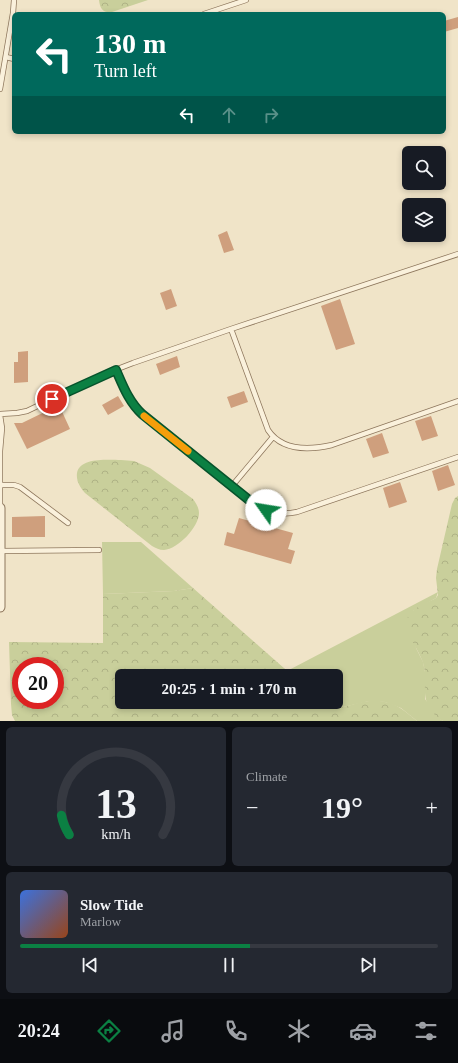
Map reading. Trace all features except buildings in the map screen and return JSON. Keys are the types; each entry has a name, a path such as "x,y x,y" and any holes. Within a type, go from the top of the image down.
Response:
{"street":[{"path":"0,508 0,606"}],"lane":[{"path":"14,0 14,12"},
{"path":"210,12 246,0"},
{"path":"0,89 12,22"},
{"path":"6,57 12,58"},
{"path":"0,508 0,459 2,428 0,414 13,414 27,411 116,370 231,329 458,254"},
{"path":"231,329 268,430 273,437 280,442 294,447 309,448 332,445 458,401"},
{"path":"116,370 126,393 133,405 139,411 255,504 266,510 279,513 293,513 458,457"},
{"path":"232,486 273,437"},
{"path":"0,485 20,487 68,523"},
{"path":"0,551 99,550"}],"green space":[{"path":"99,0 148,0 112,12 106,12 102,10"},
{"path":"96,460 134,461 150,468 193,499 198,507 198,519 192,531 181,542 170,549 164,550 152,546 85,493 80,486 77,479 77,473 83,464"},
{"path":"458,496 458,721 443,721 435,715 427,702 425,696 425,670 408,630 407,619 412,612 436,598 438,595 436,578 437,569 452,504"},
{"path":"102,542 141,542 193,588 174,591 103,594"},
{"path":"193,588 285,669 115,669 115,709 343,709 343,706 375,701 390,703 402,709 417,721 15,721 12,715 11,704 9,642 103,643 103,594 174,591"},
{"path":"438,592 436,598 413,611 416,648 423,662 425,672 425,699 443,721 417,721 401,708 385,702 369,701 343,707 343,669 291,669"}],"slow traffic":[{"path":"144,416 188,451"}],"route":[{"path":"52,399 102,375 116,370 126,393 142,414 249,500 266,510"}]}
